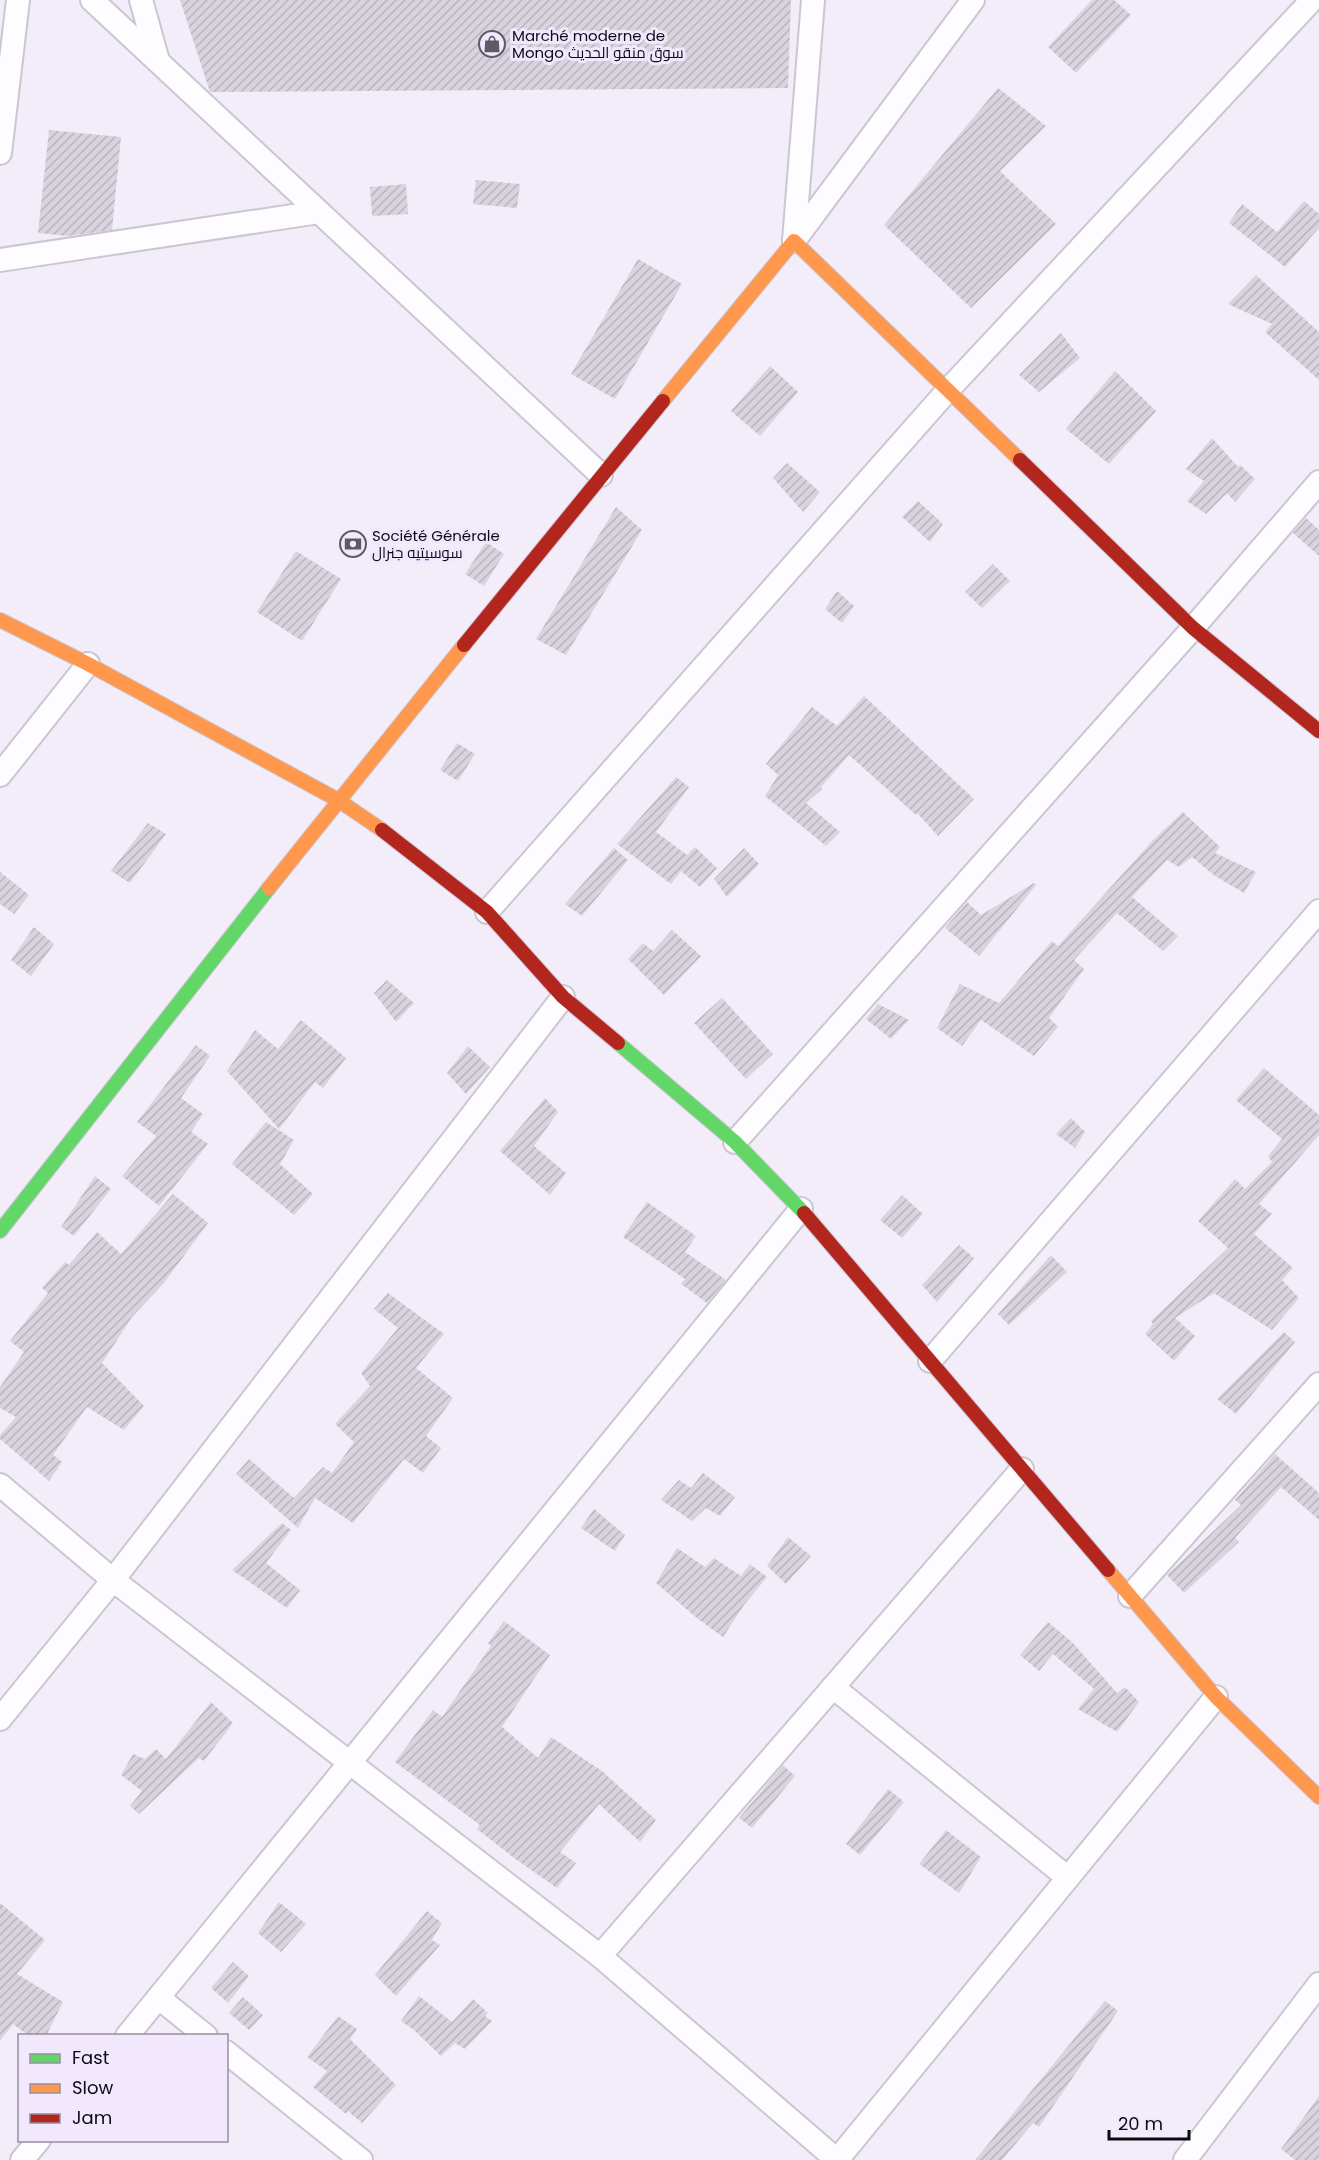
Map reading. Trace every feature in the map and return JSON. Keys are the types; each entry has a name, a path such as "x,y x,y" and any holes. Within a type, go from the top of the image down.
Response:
{"main road":[{"path":"0,1231 338,800 794,241 1193,628 1319,730"},
{"path":"0,620 88,664 338,800 408,848 487,912 563,997 735,1142 801,1209 1216,1697 1319,1797"}],"street":[{"path":"0,153 18,0"},
{"path":"92,0 602,475"},
{"path":"141,0 158,61"},
{"path":"794,241 813,0"},
{"path":"794,241 973,0"},
{"path":"487,912 948,390 1312,0"},
{"path":"0,260 319,212"},
{"path":"735,1142 1193,628 1319,482"},
{"path":"0,775 88,664"},
{"path":"930,1360 1319,911"},
{"path":"0,1719 113,1580 563,997"},
{"path":"130,2034 801,1209"},
{"path":"1130,1596 1319,1383"},
{"path":"600,1956 1022,1469"},
{"path":"0,1485 113,1580 600,1956 837,2160 1216,1697"},
{"path":"833,1687 1068,1878"},
{"path":"1185,2160 1319,1984"},
{"path":"159,1998 204,2034"},
{"path":"228,2054 361,2160"},
{"path":"22,2160 37,2142"}],"building":[{"name":"Marché moderne de Mongo سوق منقو الحديث","path":"180,0 791,0 788,88 210,92"},
{"path":"1092,0 1114,0 1131,15 1076,73 1048,47"},
{"path":"998,88 1046,126 1000,171 1056,224 971,308 884,225"},
{"path":"49,130 121,137 112,230 68,236 38,233"},
{"path":"476,180 520,184 517,208 473,204"},
{"path":"406,184 408,214 372,216 370,187"},
{"path":"1304,201 1319,214 1319,228 1285,267 1229,223 1242,204 1277,232"},
{"path":"638,259 682,284 615,399 571,374"},
{"path":"1256,275 1319,332 1319,380 1265,332 1272,324 1228,304"},
{"path":"1061,333 1080,358 1039,392 1019,375"},
{"path":"770,366 798,392 760,436 731,411"},
{"path":"1115,371 1156,411 1109,464 1066,429"},
{"path":"1212,438 1238,467 1240,465 1255,479 1235,502 1227,493 1206,514 1187,501 1204,481 1186,469"},
{"path":"787,463 820,492 803,512 773,478"},
{"path":"918,501 943,524 930,542 902,517"},
{"path":"616,507 642,530 566,655 536,639"},
{"path":"1306,518 1319,530 1319,556 1293,533"},
{"path":"486,542 504,554 484,586 465,574"},
{"path":"296,551 341,579 302,641 257,612"},
{"path":"993,564 1010,581 982,608 965,592"},
{"path":"837,591 854,606 842,623 825,609"},
{"path":"864,696 974,799 938,836 917,813 916,815 849,755 821,787 822,789 806,803 840,832 826,846 765,796 778,775 766,764 812,707 837,726"},
{"path":"457,743 475,754 458,781 440,770"},
{"path":"676,777 689,787 656,832 687,855 695,847 717,868 700,887 681,871 671,884 617,844"},
{"path":"1183,812 1220,847 1215,853 1256,872 1244,893 1215,876 1192,857 1179,867 1167,860 1132,897 1178,936 1163,951 1117,913 1074,960 1084,969 1049,1018 1058,1027 1034,1056 981,1020 962,1046 937,1028 960,984 999,1003 1052,941 1058,946 1154,839"},
{"path":"148,823 166,834 130,883 111,871"},
{"path":"614,848 628,860 582,916 565,904"},
{"path":"744,848 759,864 727,897 714,879"},
{"path":"0,872 29,895 14,914 0,904"},
{"path":"1034,883 1036,885 979,956 945,928 967,902 981,915"},
{"path":"34,927 54,944 31,976 11,960"},
{"path":"672,930 701,956 664,995 628,959 643,943 653,951"},
{"path":"387,980 414,1003 396,1022 374,993"},
{"path":"722,998 773,1054 746,1079 694,1023"},
{"path":"878,1004 909,1020 891,1039 866,1019"},
{"path":"301,1020 346,1058 323,1088 315,1082 279,1129 227,1071 255,1030 278,1049"},
{"path":"196,1045 210,1056 181,1098 203,1114 191,1132 208,1144 159,1206 122,1176 156,1136 137,1122"},
{"path":"468,1046 490,1067 466,1094 447,1073"},
{"path":"1264,1068 1319,1115 1319,1135 1259,1204 1272,1214 1254,1234 1293,1268 1282,1280 1299,1298 1272,1330 1214,1293 1175,1318 1195,1336 1174,1361 1145,1334 1153,1324 1151,1321 1228,1248 1198,1221 1235,1179 1245,1189 1272,1162 1268,1156 1282,1139 1236,1100"},
{"path":"545,1098 558,1112 534,1146 566,1173 550,1195 500,1151"},
{"path":"1071,1118 1085,1132 1075,1148 1056,1134"},
{"path":"266,1122 294,1140 280,1164 313,1194 294,1215 232,1164"},
{"path":"95,1176 111,1189 74,1236 61,1227"},
{"path":"173,1194 208,1223 164,1283 132,1317 102,1363 144,1406 124,1430 87,1407 53,1455 62,1462 49,1481 0,1439 0,1435 16,1417 0,1408 0,1387 24,1352 10,1341 48,1293 42,1288 65,1262 69,1265 97,1232 121,1254"},
{"path":"902,1195 923,1214 902,1238 880,1220"},
{"path":"647,1202 696,1236 685,1252 726,1280 707,1303 681,1284 685,1279 623,1237"},
{"path":"959,1245 974,1258 937,1302 922,1285"},
{"path":"1051,1255 1067,1272 1009,1325 998,1314"},
{"path":"388,1293 444,1334 416,1368 453,1398 426,1436 441,1448 423,1473 404,1459 353,1523 315,1498 298,1528 236,1474 249,1459 294,1498 323,1467 332,1473 354,1442 335,1424 370,1386 361,1373 398,1328 374,1309"},
{"path":"1284,1332 1295,1342 1236,1414 1217,1399"},
{"path":"1275,1454 1319,1493 1319,1520 1281,1487 1235,1538 1239,1542 1184,1593 1167,1575 1241,1505 1235,1500"},
{"path":"703,1473 735,1497 720,1516 706,1508 692,1521 661,1500 679,1480 691,1488"},
{"path":"594,1509 625,1535 615,1551 581,1528"},
{"path":"282,1523 291,1530 266,1563 300,1590 287,1608 232,1570"},
{"path":"788,1537 811,1556 786,1584 767,1566"},
{"path":"677,1548 705,1567 714,1558 741,1576 750,1564 767,1577 744,1605 723,1637 656,1583"},
{"path":"504,1621 550,1655 502,1727 538,1758 551,1737 602,1771 656,1820 640,1842 599,1804 560,1852 576,1863 557,1888 514,1858 477,1829 480,1825 395,1762 433,1710 442,1717 491,1646 488,1643"},
{"path":"1048,1622 1072,1642 1117,1693 1125,1687 1139,1702 1117,1732 1078,1709 1094,1689 1053,1654 1039,1671 1020,1655"},
{"path":"211,1702 233,1723 204,1761 199,1758 139,1814 130,1806 142,1791 121,1775 133,1754 145,1759 156,1749 166,1759"},
{"path":"783,1765 795,1776 752,1828 739,1818"},
{"path":"888,1789 904,1802 860,1855 846,1844"},
{"path":"946,1830 981,1857 959,1893 919,1864"},
{"path":"279,1902 306,1924 281,1952 258,1933"},
{"path":"0,1903 45,1940 17,1974 63,2002 47,2034 26,2034 13,2024 0,2041"},
{"path":"427,1911 442,1923 432,1940 440,1945 396,1996 375,1975"},
{"path":"233,1962 249,1976 228,2003 211,1988"},
{"path":"419,1996 452,2022 473,1999 488,2013 485,2016 492,2021 465,2049 455,2043 441,2056 401,2021"},
{"path":"243,1997 263,2015 249,2030 229,2013"},
{"path":"1105,2001 1118,2011 1039,2127 1033,2123 1002,2160 975,2160"},
{"path":"338,2016 357,2029 350,2039 396,2085 362,2123 348,2111 346,2114 313,2087 327,2071 307,2057"},
{"path":"1319,2096 1319,2160 1295,2160 1281,2149"}],"traffic: fast":[{"path":"0,1231 269,888"},
{"path":"618,1043 735,1142 804,1213"}],"traffic: slow":[{"path":"663,401 794,241 1020,460"},
{"path":"0,620 88,664 338,800 382,830"},
{"path":"269,888 464,645"},
{"path":"1108,1570 1216,1697 1319,1797"}],"traffic: jam":[{"path":"464,645 663,401"},
{"path":"1020,460 1193,628 1319,731"},
{"path":"382,830 487,912 563,997 618,1043"},
{"path":"804,1213 1108,1570"}],"place":[{"name":"Marché moderne de Mongo سوق منقو الحديث","path":"492,44"},
{"name":"Société Générale سوسيتيه جنرال","path":"353,544"}]}
